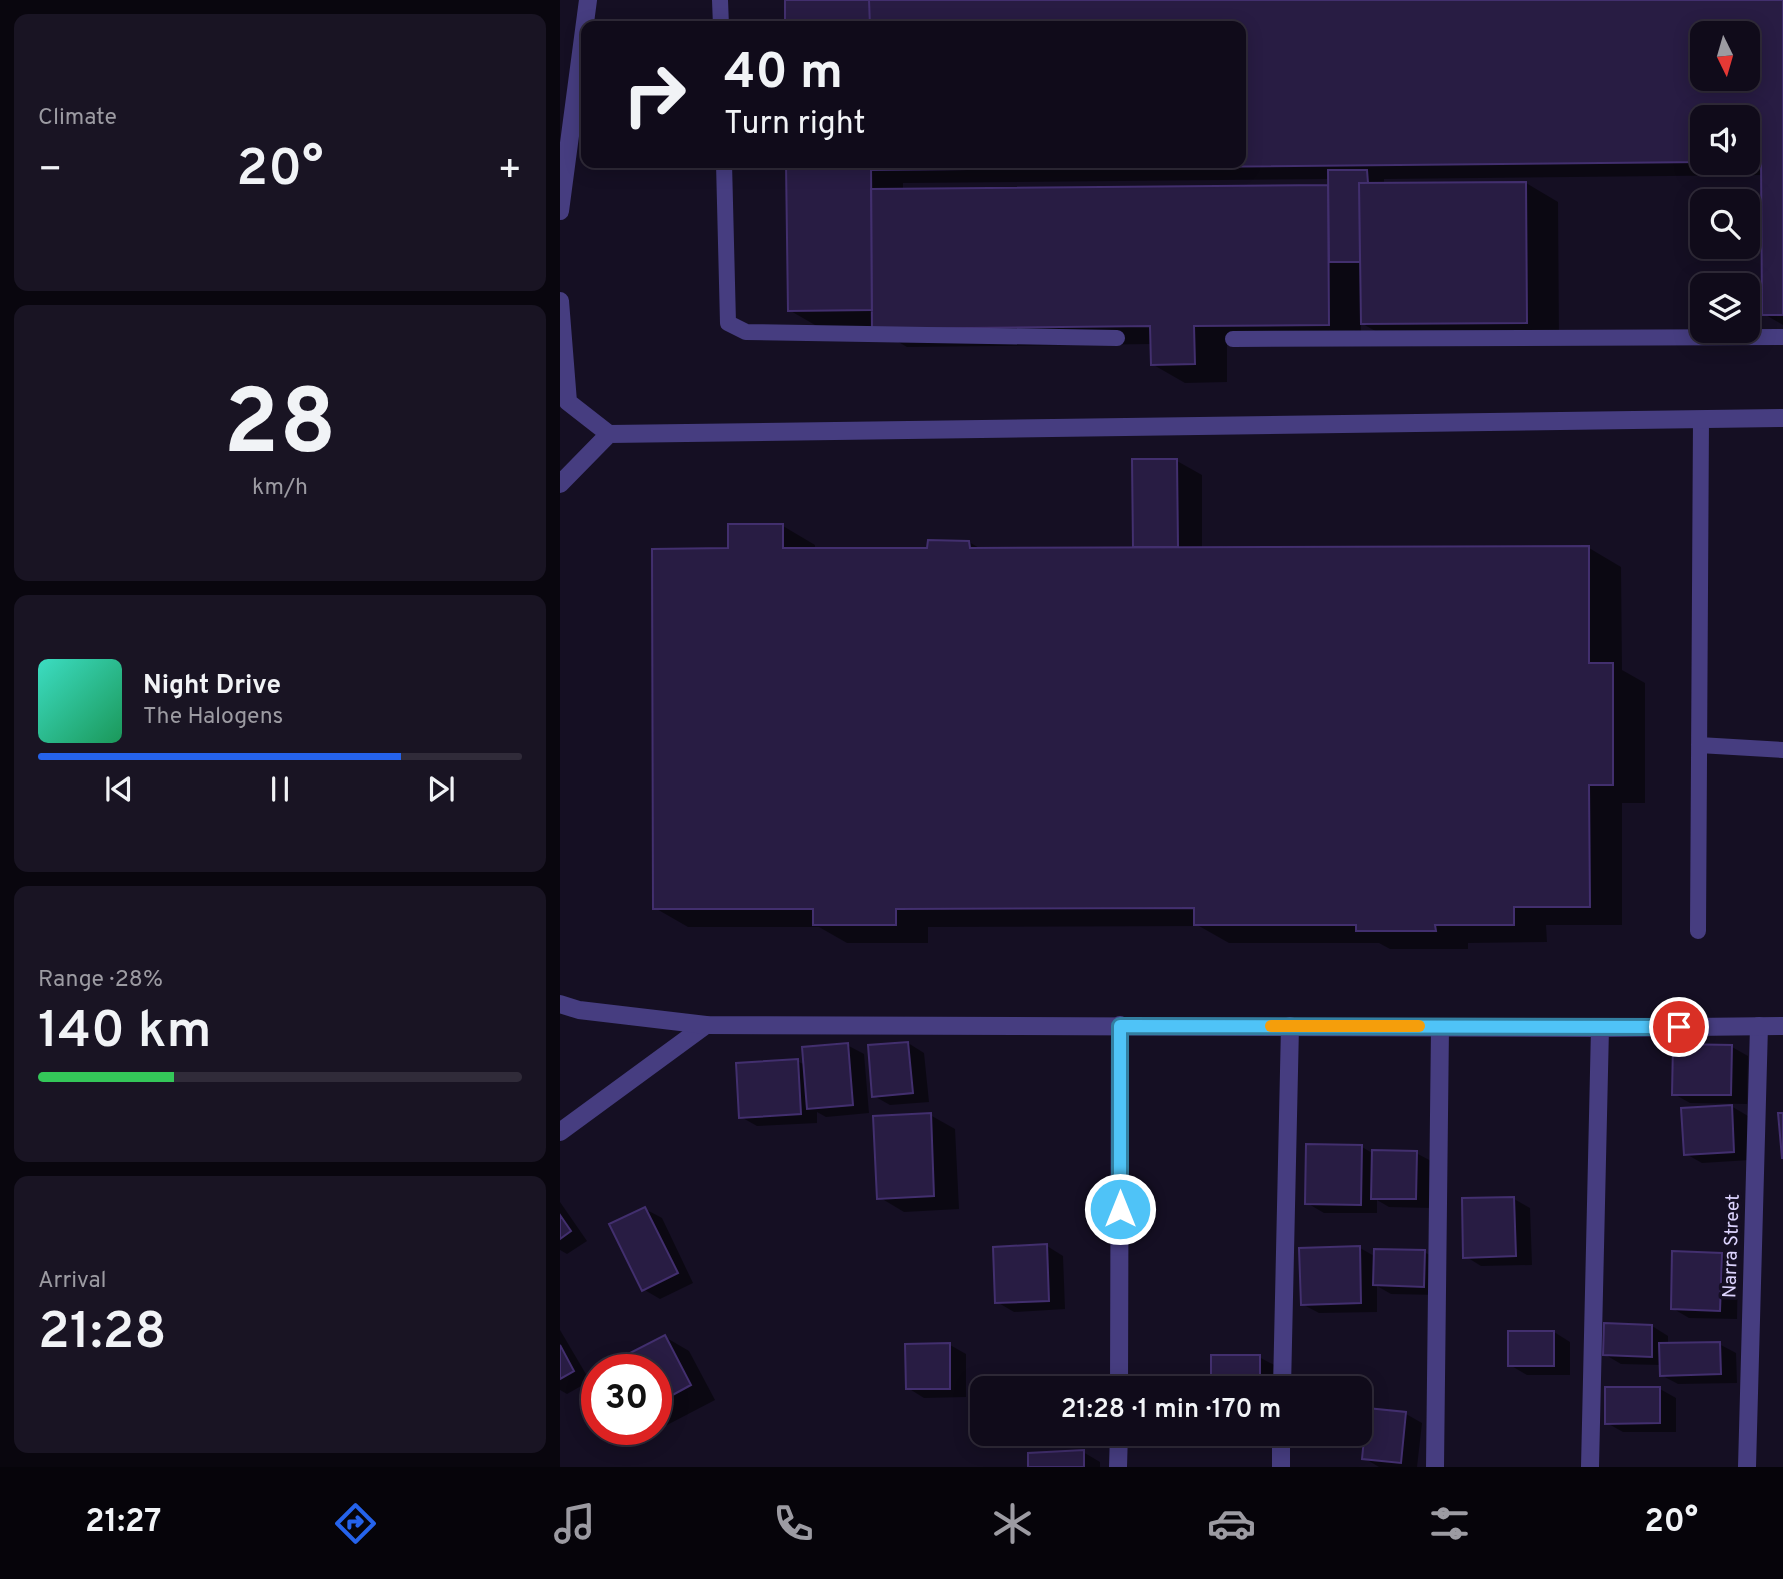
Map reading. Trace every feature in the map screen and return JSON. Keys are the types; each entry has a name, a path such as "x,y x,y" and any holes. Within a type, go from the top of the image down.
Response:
{"street":[{"path":"585,21 588,0"},
{"path":"560,211 581,50"},
{"path":"560,301 564,407 609,434 1783,418"},
{"path":"560,484 609,434"},
{"path":"560,1004 579,1010 706,1025 1600,1028 1783,1026"},
{"path":"560,1132 706,1025"},
{"path":"1119,1376 1120,1026"},
{"path":"1282,1376 1290,1026"},
{"name":"Narra Street","path":"1747,1467 1759,1026"},
{"path":"1435,1467 1440,1027"},
{"path":"1590,1467 1600,1028"},
{"path":"1118,1467 1119,1446"},
{"path":"1281,1446 1281,1467"}],"lane":[{"path":"720,0 721,21"},
{"path":"724,168 728,323 746,332 1117,338"},
{"path":"1233,340 1783,337"},
{"path":"1698,931 1701,419"},
{"path":"1699,745 1783,750"}],"building":[{"path":"785,0 869,0 870,21 785,21"},
{"path":"869,0 1783,0 1783,315 1762,315 1760,105 1690,105 1690,162 1246,166 1246,21 870,21"},
{"path":"786,168 871,168 872,310 788,311"},
{"path":"871,168 1079,168 871,170"},
{"path":"1328,170 1367,170 1368,183 1359,183 1360,262 1329,262"},
{"path":"1526,182 1527,323 1361,324 1359,183"},
{"path":"1328,185 1329,325 1194,326 1195,364 1151,365 1150,326 872,329 871,189"},
{"path":"1132,459 1177,459 1178,547 1133,547"},
{"path":"728,524 783,524 783,548 927,548 928,540 969,541 970,548 1589,546 1589,663 1613,663 1613,785 1589,785 1590,907 1514,907 1514,925 1435,925 1436,931 1356,931 1356,925 1194,925 1194,908 896,909 896,925 813,925 813,909 653,909 652,549 728,548"},
{"path":"908,1042 913,1093 872,1097 868,1045"},
{"path":"848,1043 853,1105 807,1109 802,1047"},
{"path":"1673,1044 1732,1045 1731,1095 1672,1095"},
{"path":"798,1059 801,1114 739,1118 736,1063"},
{"path":"1732,1105 1734,1152 1684,1155 1681,1108"},
{"path":"931,1113 934,1196 877,1199 873,1116"},
{"path":"1778,1113 1783,1113 1783,1158 1782,1158"},
{"path":"1306,1144 1362,1145 1361,1205 1305,1204"},
{"path":"1372,1150 1417,1151 1416,1199 1371,1199"},
{"path":"1514,1197 1516,1256 1463,1258 1462,1198"},
{"path":"645,1207 678,1273 642,1291 609,1224"},
{"path":"560,1215 571,1231 560,1239"},
{"path":"1047,1244 1049,1301 995,1303 993,1247"},
{"path":"1360,1246 1361,1303 1301,1305 1299,1248"},
{"path":"1374,1249 1425,1250 1424,1287 1373,1285"},
{"path":"1672,1251 1722,1253 1720,1311 1671,1309"},
{"path":"1604,1323 1652,1325 1652,1357 1603,1355"},
{"path":"1508,1331 1554,1331 1554,1366 1508,1366"},
{"path":"665,1335 691,1385 672,1395 672,1354 628,1354"},
{"path":"1720,1342 1721,1374 1660,1376 1659,1343"},
{"path":"950,1343 950,1389 906,1389 905,1344"},
{"path":"560,1345 574,1371 560,1379"},
{"path":"1211,1355 1260,1355 1260,1376 1211,1376"},
{"path":"1605,1387 1660,1387 1660,1423 1605,1424"},
{"path":"1372,1409 1406,1412 1401,1463 1362,1459 1363,1446 1372,1446"},
{"path":"1084,1450 1084,1467 1028,1467 1028,1453"}],"slow traffic":[{"path":"1271,1026 1419,1026"}],"route":[{"path":"1120,1209 1120,1026 1679,1027"}]}
